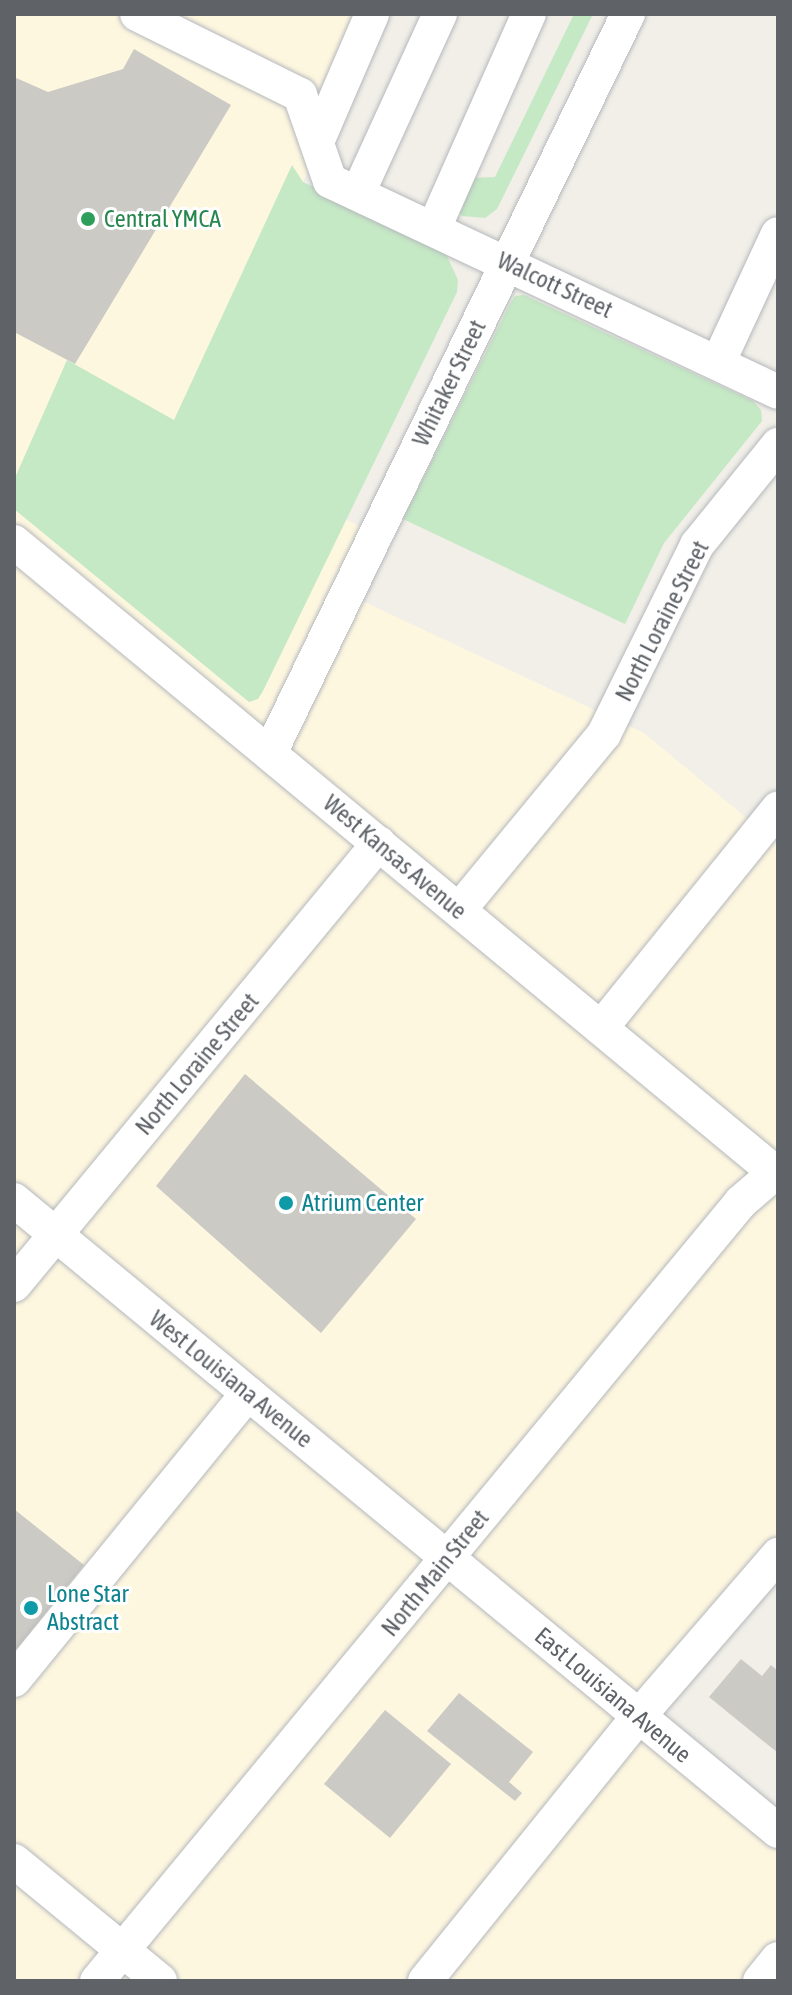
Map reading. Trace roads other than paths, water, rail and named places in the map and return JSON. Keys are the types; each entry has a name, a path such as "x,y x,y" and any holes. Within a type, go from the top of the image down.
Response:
{"street":[{"path":"137,14 300,95 317,142 344,187"},
{"path":"317,142 372,14"},
{"path":"344,187 440,14"},
{"path":"434,228 529,14"},
{"name":"Whitaker Street","path":"270,753 628,14"},
{"name":"Walcott Street","path":"344,187 778,392"},
{"path":"718,363 778,234"},
{"name":"North Loraine Street","path":"459,910 604,734 697,545 778,445"},
{"name":"West Kansas Avenue","path":"14,542 777,1172"},
{"path":"601,1028 778,809"},
{"name":"North Loraine Street","path":"14,1285 379,843"},
{"name":"North Main Street","path":"97,1981 741,1202 777,1172"},
{"name":"West Louisiana Avenue","path":"14,1200 448,1558"},
{"path":"14,1680 248,1393"},
{"path":"425,1981 639,1716 778,1555"},
{"name":"East Louisiana Avenue","path":"448,1558 778,1831"},
{"path":"14,1861 160,1981"},
{"path":"760,1981 778,1959"}],"place":[{"name":"Central YMCA","path":"88,219"},
{"name":"Atrium Center","path":"286,1203"},
{"name":"Lone Star Abstract","path":"31,1608"}]}
